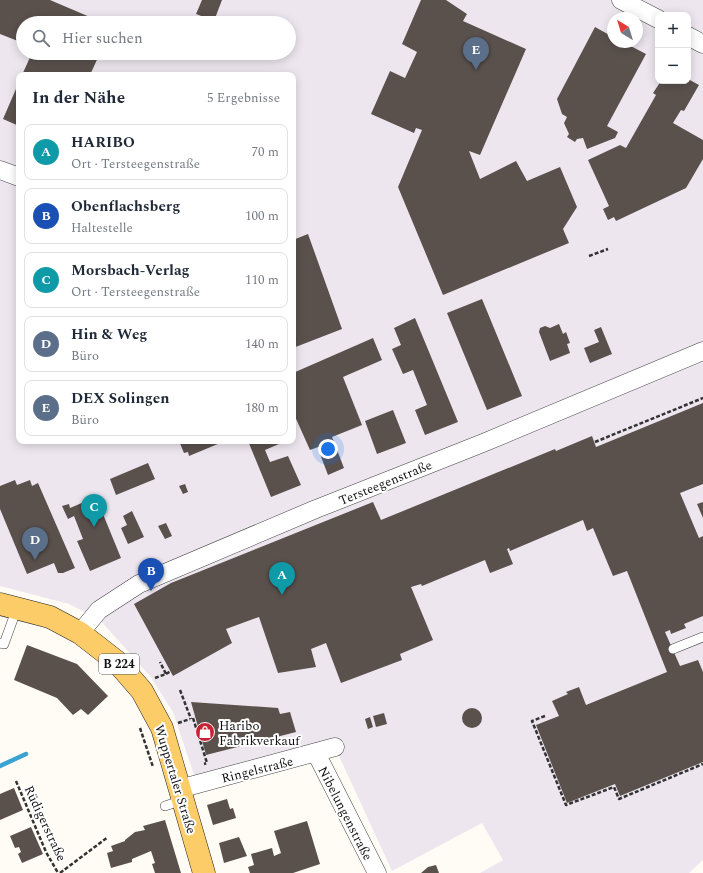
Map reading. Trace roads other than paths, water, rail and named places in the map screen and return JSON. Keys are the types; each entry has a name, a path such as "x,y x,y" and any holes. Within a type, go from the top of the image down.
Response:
{"main road":[{"name":"Wuppertaler Straße","path":"8,606 50,617 80,633 116,661 142,691 162,728 176,798 204,873"}],"street":[{"path":"621,0 655,17"},
{"path":"691,38 703,44"},
{"path":"0,170 16,176"},
{"name":"Tersteegenstraße","path":"80,633 103,607 139,584 316,509 483,443 703,351"},
{"name":"Ringelstraße","path":"176,798 335,747"},
{"name":"Nibelungenstraße","path":"316,754 377,873"}],"lane":[{"path":"0,643 4,644 8,606"},
{"path":"673,648 703,637"}],"waterway":[{"path":"0,766 26,754"}],"place":[{"name":"DEX Solingen","path":"476,70"},
{"name":"Morsbach-Verlag","path":"94,527"},
{"name":"Hin & Weg","path":"35,560"},
{"name":"Obenflachsberg","path":"151,591"},
{"name":"HARIBO","path":"282,595"},
{"name":"Haribo Fabrikverkauf","path":"205,732"}]}
